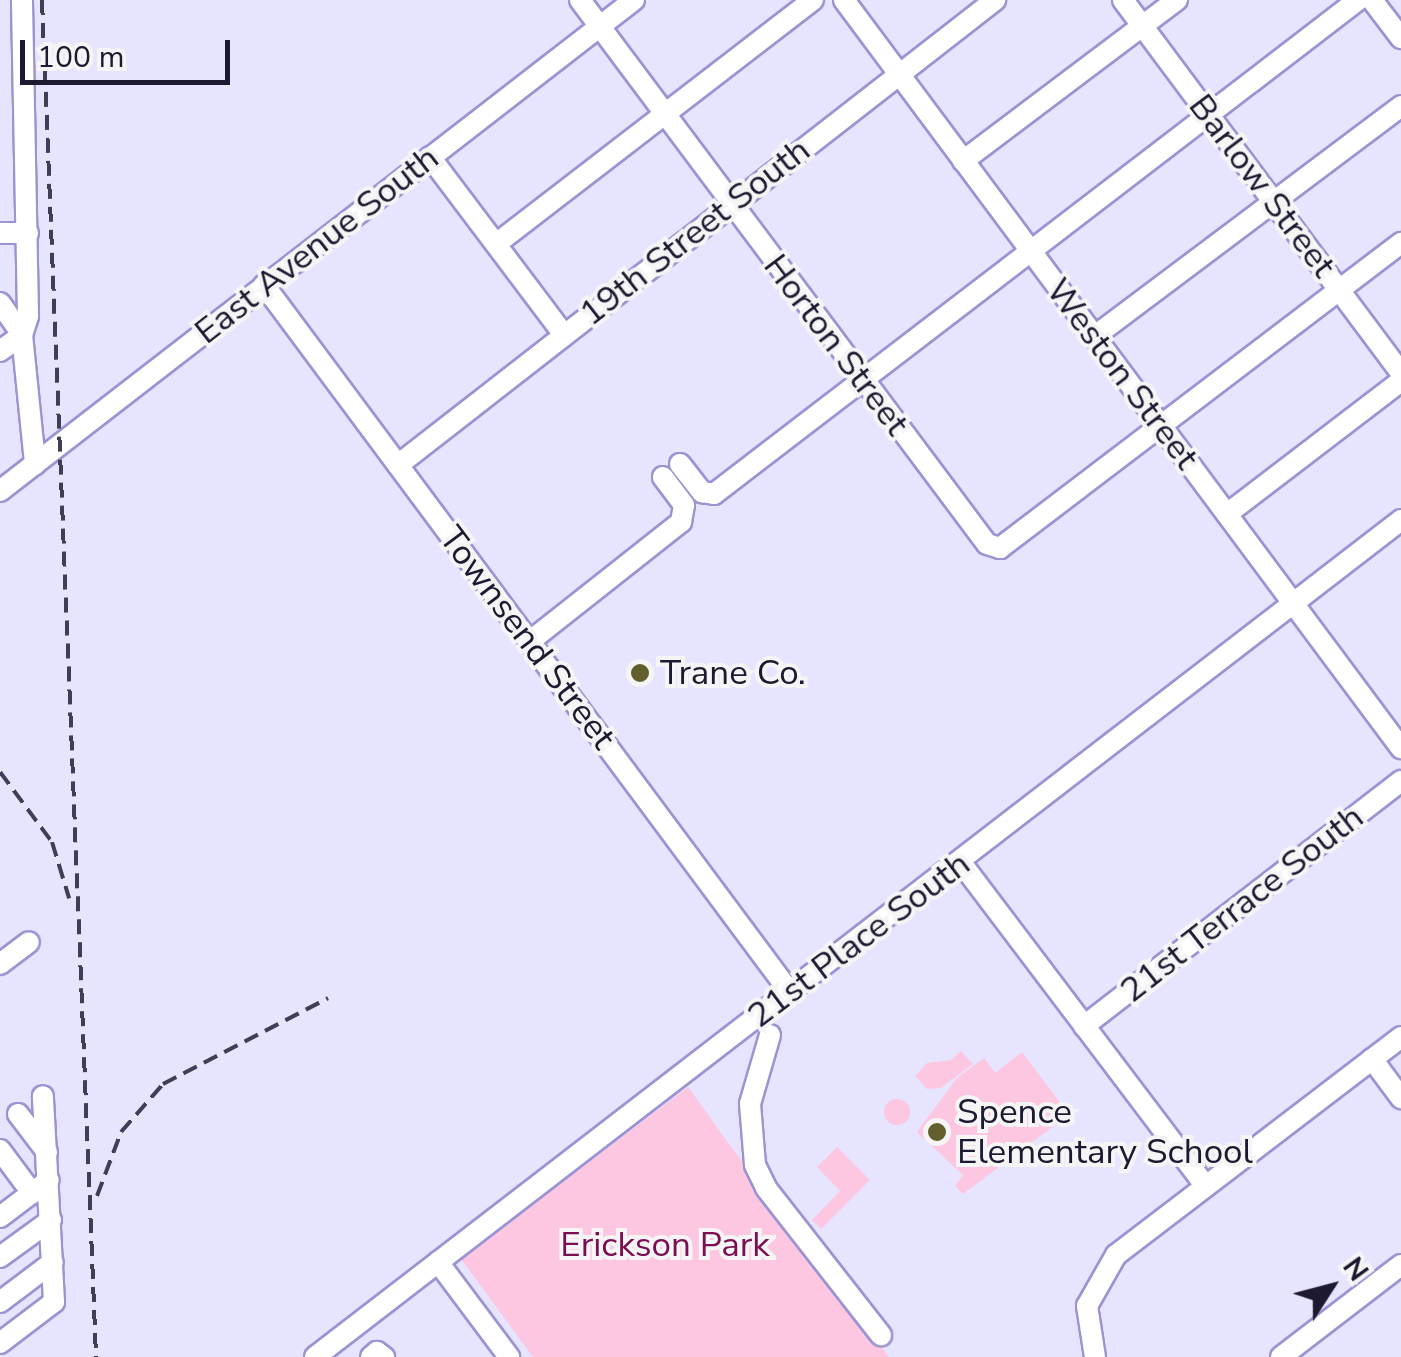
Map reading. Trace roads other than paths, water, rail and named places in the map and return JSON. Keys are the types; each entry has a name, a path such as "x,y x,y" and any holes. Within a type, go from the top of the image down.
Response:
{"street":[{"path":"22,0 28,233 22,335 35,464"},
{"name":"Horton Street","path":"580,0 987,544 1000,548 1161,426"},
{"name":"East Avenue South","path":"0,491 634,0"},
{"path":"496,244 813,0"},
{"name":"Weston Street","path":"844,0 1401,748"},
{"name":"19th Street South","path":"398,465 995,0"},
{"name":"Barlow Street","path":"1123,0 1401,373"},
{"path":"964,161 1176,0"},
{"path":"529,642 681,522 684,505 671,471 702,492 714,494 1358,0"},
{"path":"1372,0 1401,38"},
{"path":"0,45 23,44"},
{"path":"1094,336 1401,106"},
{"path":"430,157 564,334"},
{"path":"0,233 28,233"},
{"path":"1161,426 1401,242"},
{"name":"Townsend Street","path":"264,286 789,991"},
{"path":"0,303 22,335"},
{"path":"0,352 22,335"},
{"path":"1227,514 1401,381"},
{"name":"21st Place South","path":"316,1357 789,991 962,864 1401,520"},
{"name":"21st Terrace South","path":"1084,1026 1401,781"},
{"path":"962,864 1204,1184"},
{"path":"0,964 30,942"},
{"path":"770,1035 750,1104 755,1165 766,1188 881,1335"},
{"path":"1096,1357 1087,1306 1100,1272 1204,1184 1401,1037"},
{"path":"1372,1059 1401,1098"},
{"path":"0,1343 54,1302 43,1096"},
{"path":"18,1114 48,1153"},
{"path":"0,1150 32,1193"},
{"path":"0,1216 50,1180"},
{"path":"0,1257 51,1220"},
{"path":"0,1302 53,1262"},
{"path":"438,1262 508,1357"},
{"path":"1281,1357 1401,1265"},
{"path":"370,1357 384,1357"}],"railway":[{"path":"42,0 96,1357"},
{"path":"0,772 52,842 69,898"},
{"path":"97,1196 121,1132 163,1084 328,998"}],"place":[{"name":"Trane Co.","path":"640,673"},
{"name":"Spence Elementary School","path":"937,1132"}],"park label":[{"name":"Erickson Park","path":"665,1245"}]}
